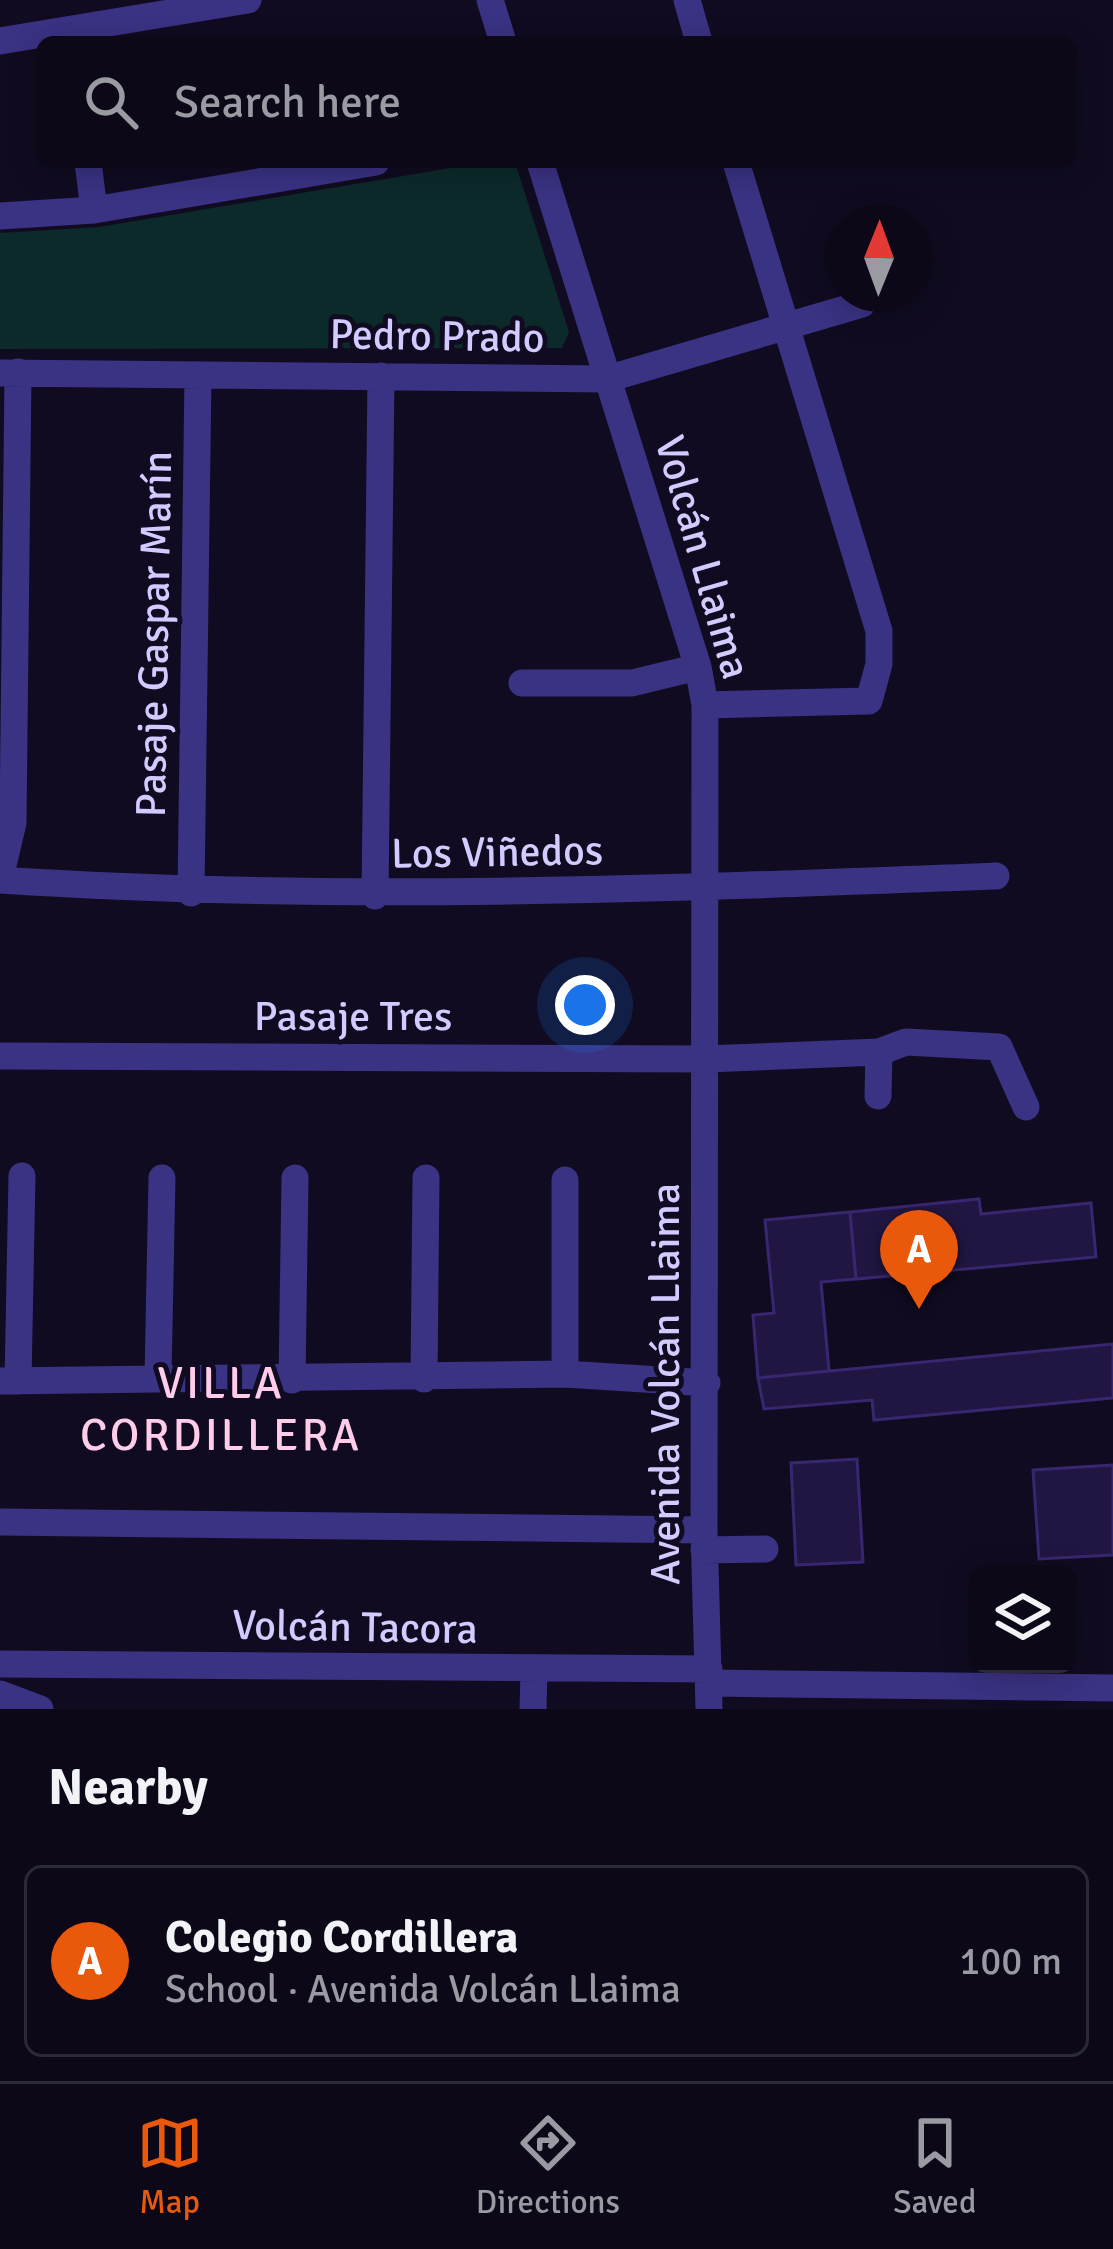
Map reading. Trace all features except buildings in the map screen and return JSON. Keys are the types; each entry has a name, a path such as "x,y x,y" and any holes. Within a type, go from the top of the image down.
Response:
{"street":[{"path":"72,35 248,0"},
{"path":"490,0 501,36"},
{"path":"687,0 698,36"},
{"path":"0,40 36,38"},
{"path":"89,168 94,210"},
{"path":"0,216 94,210 341,168"},
{"name":"Volcán Llaima","path":"543,168 698,667 705,705 706,1059"},
{"path":"705,705 868,701 879,664 879,631 738,168"},
{"name":"Pedro Prado","path":"9,372 607,379 836,312"},
{"path":"0,879 13,823 9,372"},
{"name":"Pasaje Gaspar Marín","path":"191,893 198,376"},
{"path":"375,896 381,376"},
{"path":"522,682 632,683 698,667"},
{"name":"Los Viñedos","path":"0,879 191,893 375,896 996,876"},
{"name":"Pasaje Tres","path":"0,1056 706,1059 879,1052 906,1042 998,1047 1026,1107"},
{"path":"878,1096 879,1052"},
{"name":"Avenida Volcán Llaima","path":"706,1059 704,1540 709,1687"},
{"path":"22,1176 9,1382 158,1376 292,1380 565,1374 706,1383"},
{"path":"158,1376 162,1178"},
{"path":"292,1380 295,1178"},
{"path":"424,1379 426,1178"},
{"path":"565,1180 565,1374"},
{"path":"0,1522 704,1540 764,1550"},
{"name":"Volcán Tacora","path":"0,1664 534,1670 709,1687 1113,1688"},
{"path":"533,1709 534,1670"},
{"path":"0,1694 40,1709"}],"green space":[{"path":"450,168 517,168 569,332 562,348 0,349 0,233 99,227"}],"place":[{"name":"Colegio Cordillera","path":"919,1309"}],"district":[{"name":"VILLA CORDILLERA","path":"221,1408"}]}
